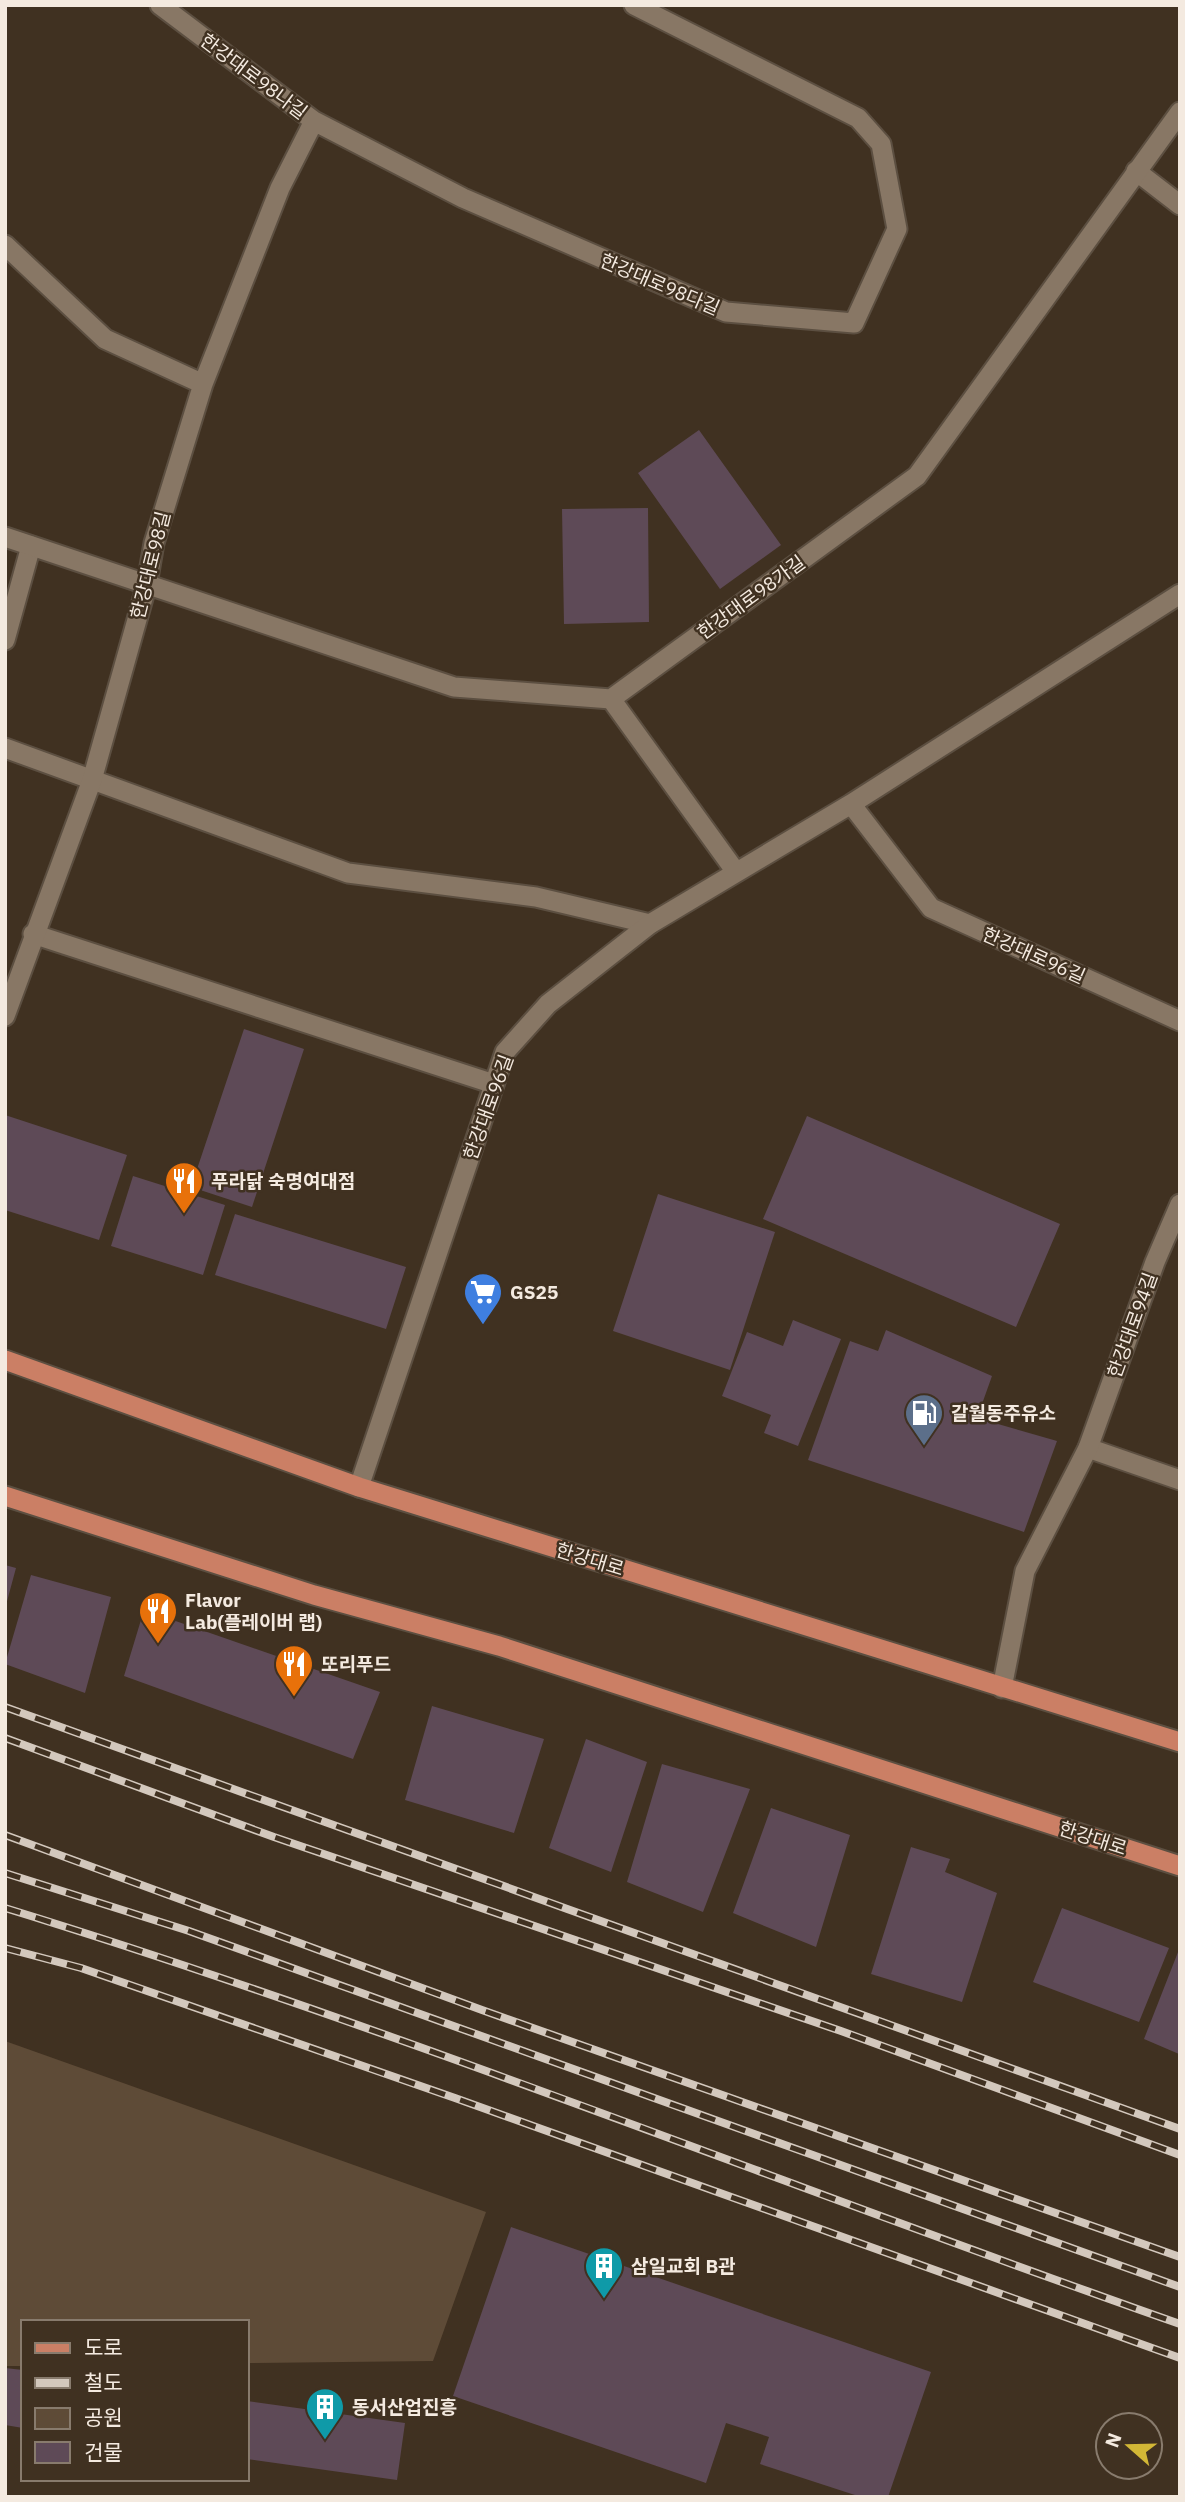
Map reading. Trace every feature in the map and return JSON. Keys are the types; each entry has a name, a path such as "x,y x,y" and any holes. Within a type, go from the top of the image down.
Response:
{"main road":[{"name":"한강대로","path":"5,1360 359,1487 1180,1742"},
{"name":"한강대로","path":"5,1496 314,1595 499,1646 1180,1866"}],"street":[{"name":"한강대로98나길","path":"160,5 314,121"},
{"name":"한강대로98다길","path":"314,121 463,198 726,313 854,323 897,229 881,144 858,118 640,6"},
{"name":"한강대로98가길","path":"611,699 917,476 1180,112"},
{"name":"한강대로98길","path":"5,1016 33,933 92,780 147,584 154,543 202,384 280,188 314,121"},
{"path":"1136,172 1180,205"},
{"path":"5,245 106,340 202,384"},
{"path":"5,537 454,687 611,699 736,872"},
{"path":"5,640 31,546"},
{"name":"한강대로96길","path":"359,1487 505,1052 548,1004 650,924 851,804 1180,594"},
{"path":"5,748 348,873 536,897 650,924"},
{"name":"한강대로96길","path":"851,804 931,908 1180,1021"},
{"path":"33,933 494,1084"},
{"name":"한강대로94길","path":"1002,1688 1025,1572 1088,1448 1155,1262 1180,1204"},
{"path":"1088,1448 1180,1480"}],"green space":[{"path":"5,2041 486,2212 433,2361 248,2363 248,2320 21,2320 21,2366 5,2366"}],"building":[{"path":"699,430 781,545 720,589 638,473"},
{"path":"648,508 649,622 564,624 562,509"},
{"path":"244,1029 304,1049 252,1207 191,1187"},
{"path":"5,1115 127,1155 99,1240 5,1210"},
{"path":"807,1116 1060,1224 1016,1327 763,1219"},
{"path":"133,1176 225,1205 203,1275 111,1246"},
{"path":"658,1194 775,1232 730,1370 613,1331"},
{"path":"235,1214 406,1267 386,1329 215,1275"},
{"path":"793,1320 841,1339 798,1446 764,1433 771,1415 722,1396 747,1332 783,1346"},
{"path":"886,1330 992,1376 977,1418 1057,1441 1024,1532 808,1460 850,1341 878,1351"},
{"path":"5,1565 16,1568 6,1605 5,1605"},
{"path":"31,1575 111,1597 85,1693 5,1664"},
{"path":"144,1610 380,1692 353,1759 124,1676"},
{"path":"432,1706 544,1739 514,1833 405,1800"},
{"path":"586,1739 647,1762 611,1872 549,1848"},
{"path":"662,1764 750,1789 703,1912 627,1882"},
{"path":"771,1808 850,1835 816,1947 733,1913"},
{"path":"911,1847 950,1859 945,1872 997,1893 962,2002 871,1974"},
{"path":"1062,1908 1169,1948 1139,2022 1033,1982"},
{"path":"1180,1947 1180,2053 1179,2054 1144,2039"},
{"name":"삼일교회 B관","path":"511,2227 931,2372 888,2497 861,2497 760,2464 769,2437 726,2423 706,2483 453,2396"},
{"path":"5,2368 21,2370 21,2428 5,2425"},
{"name":"동서산업진흥","path":"248,2401 405,2423 397,2480 248,2459"}],"railway":[{"path":"5,1707 1180,2129"},
{"path":"5,1738 274,1837 841,2031 1180,2155"},
{"path":"5,1835 482,2010 1180,2257"},
{"path":"5,1873 189,1931 1180,2287"},
{"path":"5,1908 153,1955 448,2057 1180,2324"},
{"path":"5,1948 81,1968 455,2098 1180,2358"}],"place":[{"name":"푸라닭 숙명여대점","path":"184,1215"},
{"name":"GS25","path":"483,1326"},
{"name":"갈월동주유소","path":"924,1447"},
{"name":"Flavor Lab(플레이버 랩)","path":"158,1645"},
{"name":"또리푸드","path":"294,1698"},
{"name":"삼일교회 B관","path":"604,2300"},
{"name":"동서산업진흥","path":"325,2441"}]}
